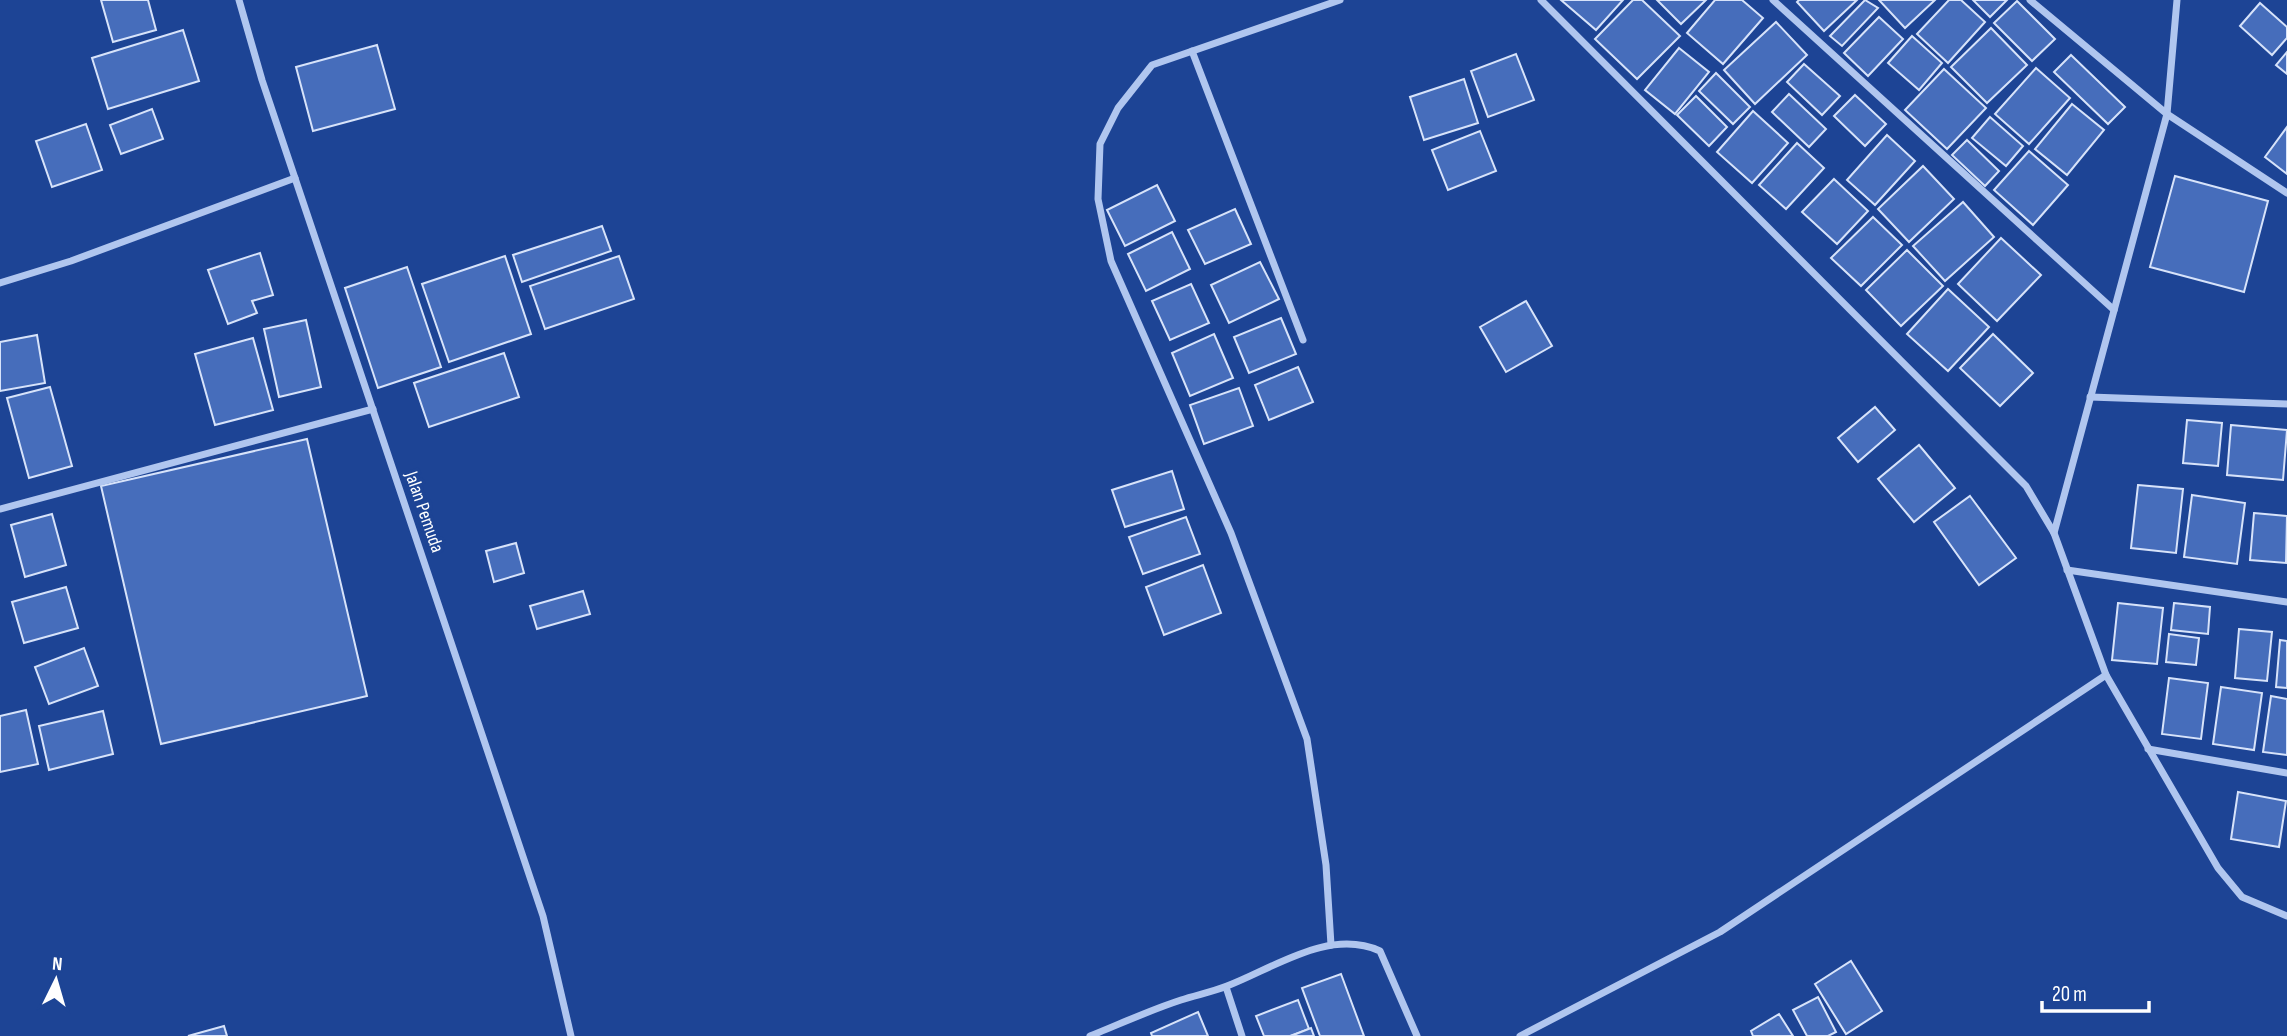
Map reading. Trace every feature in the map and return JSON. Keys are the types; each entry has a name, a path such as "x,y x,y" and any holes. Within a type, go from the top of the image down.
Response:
{"street":[{"name":"Jalan Pemuda","path":"239,0 295,178 543,916 571,1036"},
{"path":"1331,945 1326,865 1307,739 1231,533 1111,261 1098,199 1100,144 1118,108 1152,65 1340,0"},
{"path":"1541,0 2026,486 2054,533 2106,675 2218,868 2242,897 2287,916"},
{"path":"1773,0 2114,310"},
{"path":"2030,0 2167,114 2287,192"},
{"path":"2054,533 2167,114 2177,0"},
{"path":"1192,51 1303,340"},
{"path":"0,283 71,261 295,178"},
{"path":"2090,397 2287,404"},
{"path":"0,509 373,409"},
{"path":"2067,570 2287,602"},
{"path":"1520,1036 1720,932 2106,675"},
{"path":"2148,749 2287,773"},
{"path":"1090,1036 1179,1000 1226,987 1284,960 1331,945 1363,943 1380,951 1417,1036"},
{"path":"1226,987 1242,1036"}],"building":[{"path":"101,0 148,0 156,30 113,42"},
{"path":"1561,0 1623,0 1596,30"},
{"path":"1633,0 1642,0 1680,36 1637,79 1595,39"},
{"path":"1657,0 1706,0 1681,24"},
{"path":"1715,0 1742,0 1763,18 1723,64 1687,33"},
{"path":"1857,0 1824,31 1797,2"},
{"path":"1865,0 1878,8 1842,46 1830,36"},
{"path":"1879,0 1935,0 1905,28"},
{"path":"1949,0 1961,0 1985,22 1948,63 1917,34"},
{"path":"1973,0 2007,0 1990,17"},
{"path":"2017,1 2055,39 2032,61 1994,23"},
{"path":"2260,3 2287,27 2287,38 2272,55 2240,26"},
{"path":"1879,17 1903,39 1868,76 1844,53"},
{"path":"1776,22 1807,55 1755,104 1724,70"},
{"path":"1991,28 2027,65 1987,103 1951,67"},
{"path":"183,30 199,81 108,109 92,58"},
{"path":"1912,36 1942,63 1919,90 1888,63"},
{"path":"377,45 395,109 313,131 296,67"},
{"path":"1679,48 1709,72 1675,114 1645,90"},
{"path":"2287,52 2287,74 2276,65"},
{"path":"1516,54 1534,100 1488,117 1471,71"},
{"path":"2071,55 2125,107 2108,124 2054,72"},
{"path":"1804,64 1840,96 1822,115 1787,82"},
{"path":"2036,68 2070,98 2029,144 1995,114"},
{"path":"1944,69 1986,108 1947,149 1905,110"},
{"path":"1716,73 1750,107 1733,124 1699,91"},
{"path":"1464,79 1478,123 1424,140 1410,97"},
{"path":"1789,94 1826,129 1809,147 1772,112"},
{"path":"1855,95 1886,124 1865,146 1834,116"},
{"path":"1696,96 1727,127 1709,146 1677,115"},
{"path":"2072,104 2104,130 2067,175 2035,149"},
{"path":"152,109 163,139 121,154 110,125"},
{"path":"1753,111 1788,143 1752,183 1717,152"},
{"path":"1990,117 2023,146 2006,166 1972,138"},
{"path":"86,124 102,170 52,187 36,141"},
{"path":"2287,127 2287,174 2265,157"},
{"path":"1480,131 1496,171 1448,190 1432,150"},
{"path":"1887,135 1915,161 1875,205 1847,180"},
{"path":"1967,140 1999,171 1985,186 1952,155"},
{"path":"1797,143 1824,168 1786,209 1759,185"},
{"path":"2029,151 2068,185 2033,225 1994,190"},
{"path":"1923,166 1954,199 1909,242 1878,209"},
{"path":"2175,176 2268,201 2244,292 2150,267"},
{"path":"1834,179 1868,211 1837,244 1802,212"},
{"path":"1157,185 1175,221 1125,246 1107,210"},
{"path":"1963,202 1994,237 1945,281 1913,246"},
{"path":"1235,209 1251,244 1205,264 1188,230"},
{"path":"1873,217 1902,245 1861,286 1831,258"},
{"path":"602,226 611,251 522,282 513,255"},
{"path":"1172,232 1190,269 1146,291 1128,254"},
{"path":"2001,238 2041,275 1997,321 1958,284"},
{"path":"1907,250 1943,286 1901,326 1866,290"},
{"path":"260,253 273,295 252,301 257,313 228,324 208,270"},
{"path":"505,256 531,334 449,362 422,284"},
{"path":"619,256 634,299 545,329 530,286"},
{"path":"1260,262 1279,299 1229,323 1211,285"},
{"path":"407,267 441,367 378,388 345,288"},
{"path":"1191,284 1209,323 1170,340 1152,301"},
{"path":"1948,289 1989,327 1948,371 1907,334"},
{"path":"1526,301 1552,346 1506,372 1480,327"},
{"path":"1281,318 1296,354 1249,373 1234,337"},
{"path":"306,320 321,387 279,397 264,329"},
{"path":"1214,334 1233,378 1190,396 1172,353"},
{"path":"1993,334 2033,373 2000,406 1960,368"},
{"path":"37,335 45,383 0,391 0,342"},
{"path":"253,338 273,410 215,425 195,354"},
{"path":"504,353 519,397 429,427 414,383"},
{"path":"1298,367 1313,402 1269,420 1255,385"},
{"path":"50,387 72,466 29,478 7,398"},
{"path":"1239,388 1253,426 1204,444 1190,405"},
{"path":"1875,407 1895,430 1858,462 1838,438"},
{"path":"2187,420 2222,423 2218,466 2183,463"},
{"path":"2231,425 2287,430 2283,480 2227,475"},
{"path":"307,439 367,696 161,744 101,486"},
{"path":"1919,445 1955,488 1914,522 1878,479"},
{"path":"1172,471 1184,509 1125,527 1112,490"},
{"path":"2138,485 2183,489 2176,553 2131,548"},
{"path":"2192,495 2245,503 2237,564 2184,557"},
{"path":"1970,496 2016,558 1979,585 1934,522"},
{"path":"2254,513 2287,516 2286,563 2250,560"},
{"path":"52,514 66,565 25,577 11,525"},
{"path":"1186,517 1200,554 1143,574 1129,537"},
{"path":"516,543 524,573 494,582 486,551"},
{"path":"1203,565 1221,613 1164,635 1146,587"},
{"path":"66,587 78,628 24,643 12,602"},
{"path":"583,591 590,614 537,629 530,606"},
{"path":"2118,603 2163,608 2157,664 2112,660"},
{"path":"2174,603 2210,607 2208,634 2171,630"},
{"path":"2239,629 2272,632 2267,681 2235,678"},
{"path":"2169,634 2199,638 2196,665 2166,662"},
{"path":"2280,640 2287,641 2287,688 2276,687"},
{"path":"84,648 98,686 49,704 35,667"},
{"path":"2169,678 2208,683 2201,739 2162,734"},
{"path":"2221,687 2262,693 2254,750 2213,744"},
{"path":"2271,696 2287,699 2287,755 2263,752"},
{"path":"26,710 38,764 0,772 0,716"},
{"path":"103,711 113,754 49,770 39,726"},
{"path":"2238,792 2286,801 2279,847 2231,839"},
{"path":"1851,961 1882,1011 1846,1034 1815,984"},
{"path":"1341,974 1364,1036 1320,1036 1302,988"},
{"path":"1818,997 1836,1032 1828,1036 1807,1036 1793,1010"},
{"path":"1298,1000 1309,1029 1290,1036 1264,1036 1256,1016"},
{"path":"1198,1012 1208,1036 1152,1036 1151,1033"},
{"path":"1779,1014 1793,1036 1753,1036 1751,1031"},
{"path":"224,1026 227,1036 188,1036"},
{"path":"1311,1028 1314,1036 1291,1036"}]}
